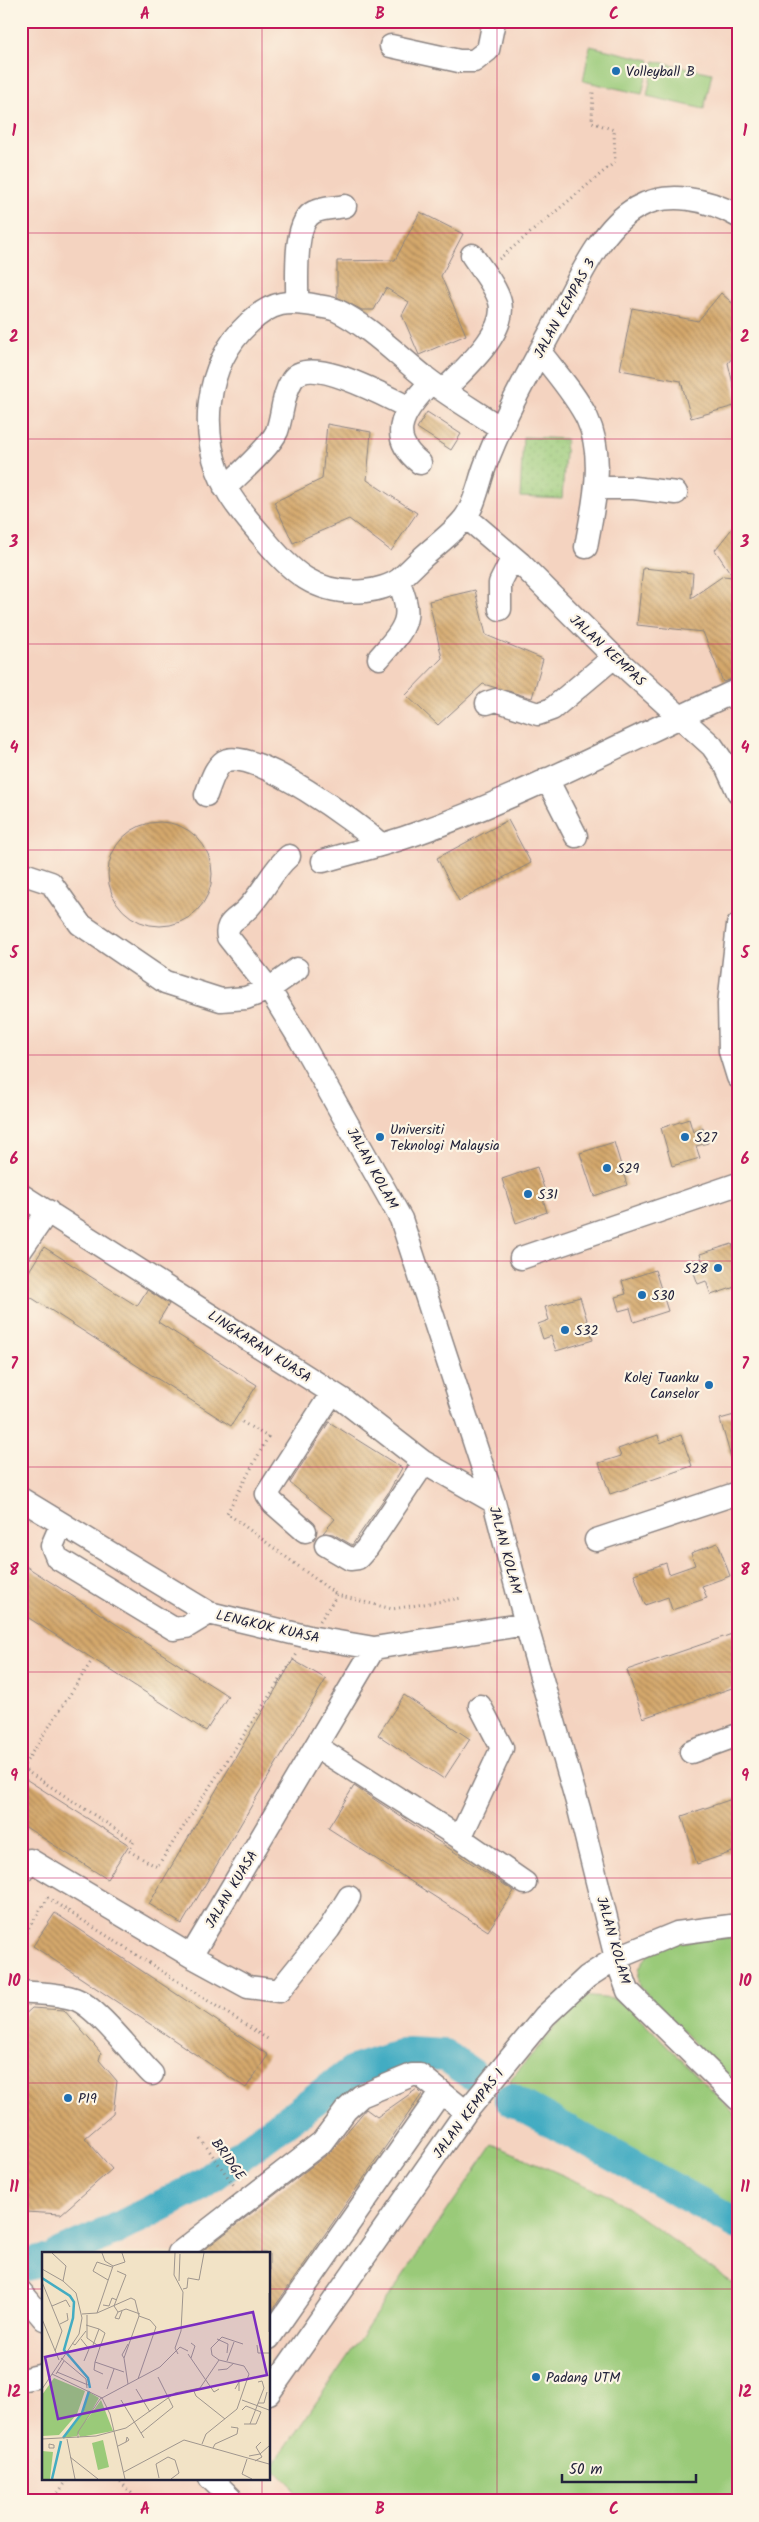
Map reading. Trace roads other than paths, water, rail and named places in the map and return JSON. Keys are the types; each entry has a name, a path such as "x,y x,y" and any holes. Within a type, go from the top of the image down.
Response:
{"street":[{"path":"391,46 459,60 474,61 488,50 494,21"},
{"name":"JALAN KEMPAS 3","path":"466,517 499,427 593,254 619,222 636,208 662,200 706,201 738,216"},
{"path":"297,302 299,236 303,222 313,212 345,206"},
{"path":"420,463 406,452 401,441 400,430 408,407 480,351 497,328 502,316 500,301 478,264"},
{"path":"466,517 398,581 373,591 351,593 327,590 308,581 276,553 238,508 225,488 214,461 209,441 212,390 219,365 233,339 251,320 276,304 297,302 335,310 363,328 437,386 499,427"},
{"path":"540,352 587,418 595,442 596,488 586,547"},
{"path":"225,488 276,432 282,404 293,378 305,371 330,372 408,407"},
{"path":"596,488 634,488 676,493"},
{"name":"JALAN KEMPAS","path":"466,517 520,563 614,656 712,746 726,766 738,792"},
{"path":"500,609 500,583 508,567 520,563"},
{"path":"379,658 400,634 408,614 406,597 398,581"},
{"path":"487,703 496,700 538,714 552,709 614,656"},
{"path":"323,861 414,835 547,779 738,690"},
{"path":"206,795 221,763 229,759 250,762 276,772 363,829 380,844"},
{"path":"547,779 576,836"},
{"name":"JALAN KOLAM","path":"288,856 280,863 268,883 245,912 230,924 227,930 228,937 270,989 402,1219 494,1502 526,1624 579,1809 616,1958 628,1991 738,2098"},
{"path":"21,873 51,883 80,924 165,982 221,1000 246,998 270,989 297,969"},
{"path":"738,925 730,1004 730,1051 738,1077"},
{"path":"521,1258 738,1184"},
{"name":"LINGKARAN KUASA","path":"21,1195 332,1393 424,1462 494,1502"},
{"path":"21,1250 48,1211"},
{"path":"305,1532 273,1503 266,1494 332,1393"},
{"path":"326,1545 350,1559 358,1558 367,1548 424,1462"},
{"path":"596,1540 738,1493"},
{"name":"LENGKOK KUASA","path":"21,1499 61,1525 209,1612 309,1637 374,1648 526,1624"},
{"path":"61,1525 52,1546 57,1558 174,1630 186,1627 209,1612"},
{"name":"JALAN KUASA","path":"191,1956 317,1747 374,1648"},
{"path":"460,1838 502,1748 480,1706"},
{"path":"691,1752 738,1735"},
{"path":"317,1747 460,1838 525,1883"},
{"path":"24,1862 248,1987 279,1991 329,1929 349,1897"},
{"name":"JALAN KEMPAS 1","path":"270,2392 466,2112 545,2016 587,1977 616,1958 678,1933 738,1925"},
{"path":"21,1992 65,1996 78,2000 98,2016 152,2074"},
{"path":"180,2252 322,2142 346,2110 361,2096 412,2074 420,2075 466,2112"},
{"path":"270,2337 441,2092"},
{"path":"23,2295 42,2317"},
{"path":"21,2380 42,2375"},
{"path":"215,2480 234,2501"}],"waterway":[{"path":"63,2252 112,2231 198,2187 353,2071 408,2053 444,2055 470,2073"},
{"path":"510,2099 738,2224"},
{"path":"21,2266 42,2261"}],"place":[{"name":"Volleyball B","path":"616,71"},
{"name":"Universiti Teknologi Malaysia","path":"380,1137"},
{"name":"S27","path":"685,1137"},
{"name":"S29","path":"607,1168"},
{"name":"S31","path":"528,1194"},
{"name":"S28","path":"718,1268"},
{"name":"S30","path":"642,1295"},
{"name":"S32","path":"565,1330"},
{"name":"Kolej Tuanku Canselor","path":"709,1385"},
{"name":"P19","path":"68,2098"},
{"name":"Padang UTM","path":"536,2377"}]}
